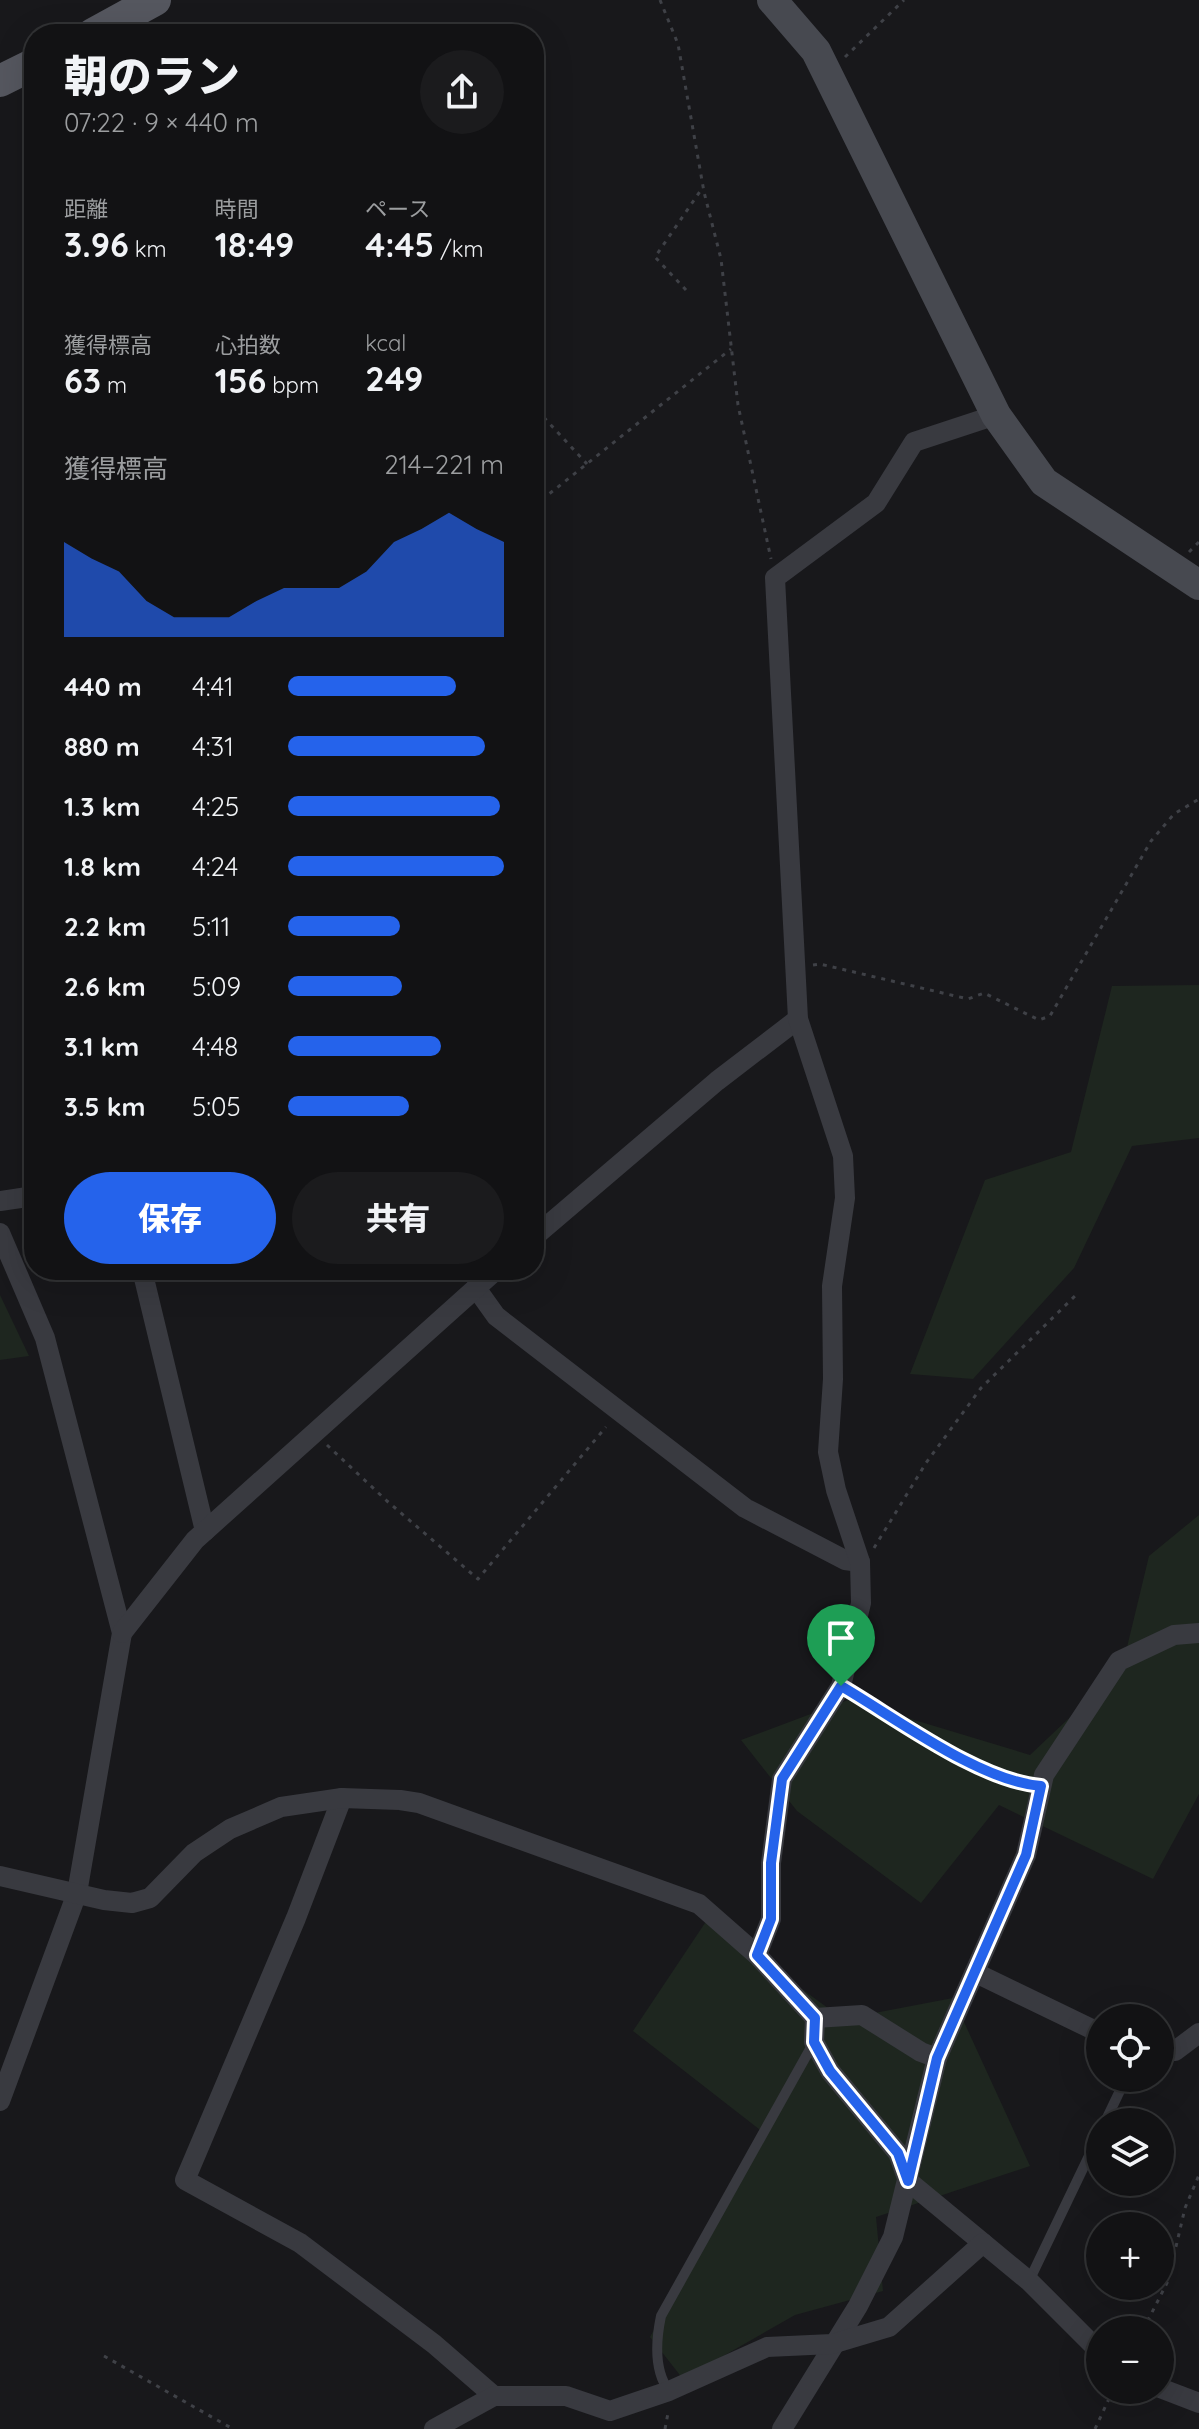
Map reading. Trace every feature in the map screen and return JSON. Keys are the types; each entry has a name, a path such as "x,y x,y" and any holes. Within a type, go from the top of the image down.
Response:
{"main road":[{"path":"111,24 155,0"},
{"path":"0,81 24,69"}],"street":[{"path":"772,0 816,51 996,415 1044,482 1199,585"},
{"path":"757,1955 771,1919 771,1863 782,1779 841,1686 861,1603 860,1562 836,1490 828,1452 833,1379 832,1286 845,1198 843,1156 798,1019 775,578 876,503 914,442 996,415"},
{"path":"544,1228 717,1081 798,1019"},
{"path":"0,1201 24,1197"},
{"path":"0,1233 45,1338 122,1633 77,1893 0,2101"},
{"path":"144,1280 205,1531"},
{"path":"122,1633 205,1531 485,1280"},
{"path":"476,1288 496,1316 745,1508 845,1560 860,1562"},
{"path":"782,2429 858,2306 893,2237 937,2058 1026,1855 1044,1775 1119,1661 1174,1635 1199,1633"},
{"path":"342,1798 296,1918 185,2180 300,2243 434,2344 494,2396"},
{"path":"0,1876 132,1903 150,1898 194,1853 230,1829 281,1807 342,1798 419,1803 699,1904 757,1955 815,2018 814,2042 830,2071 898,2153 908,2181 1029,2281 1086,2338"},
{"path":"976,1973 1086,2026"},
{"path":"815,2018 862,2015 921,2052 937,2058"},
{"path":"1174,2051 1199,2033"},
{"path":"434,2429 494,2396 566,2396 610,2411 669,2391 767,2347 832,2344 889,2327 983,2243"},
{"path":"1174,2393 1199,2403"}],"lane":[{"path":"669,2391 659,2378 658,2332 661,2316 814,2042"},
{"path":"1029,2281 1086,2162"}],"path":[{"path":"660,0 678,44 703,187 721,259 738,405 775,578"},
{"path":"827,74 904,0"},
{"path":"686,290 655,257 703,187"},
{"path":"544,498 731,349"},
{"path":"544,418 587,464"},
{"path":"797,967 820,964 968,999 984,993 1039,1020 1050,1016 1151,841 1174,814 1199,799"},
{"path":"860,1562 873,1550 926,1463 981,1388 1079,1292"},
{"path":"313,1431 387,1501 478,1579 619,1411"},
{"path":"841,1686 988,1773 1017,1784 1041,1786"},
{"path":"1150,2316 1168,2281 1185,2208 1199,2175"},
{"path":"104,2356 233,2429"},
{"path":"1095,2429 1107,2404"}],"shaded area":[{"path":"1199,985 1199,1138 1132,1146 1074,1268 973,1379 910,1374 985,1180 1071,1152 1112,986"},
{"path":"0,1295 29,1356 0,1360"},
{"path":"1199,1515 1199,1794 1153,1879 999,1805 921,1903 797,1811 741,1740 848,1700 1030,1755 1122,1668 1149,1556"},
{"path":"707,1920 843,2019 953,1998 1030,2166 876,2217 883,2291 795,2315 683,2379 650,2337 764,2133 633,2031"}],"route":[{"path":"841,1686 988,1773 1017,1784 1041,1786 1026,1855 937,2058 908,2181 898,2153 830,2071 814,2042 815,2018 757,1955 771,1919 771,1863 782,1779 841,1686"}]}
